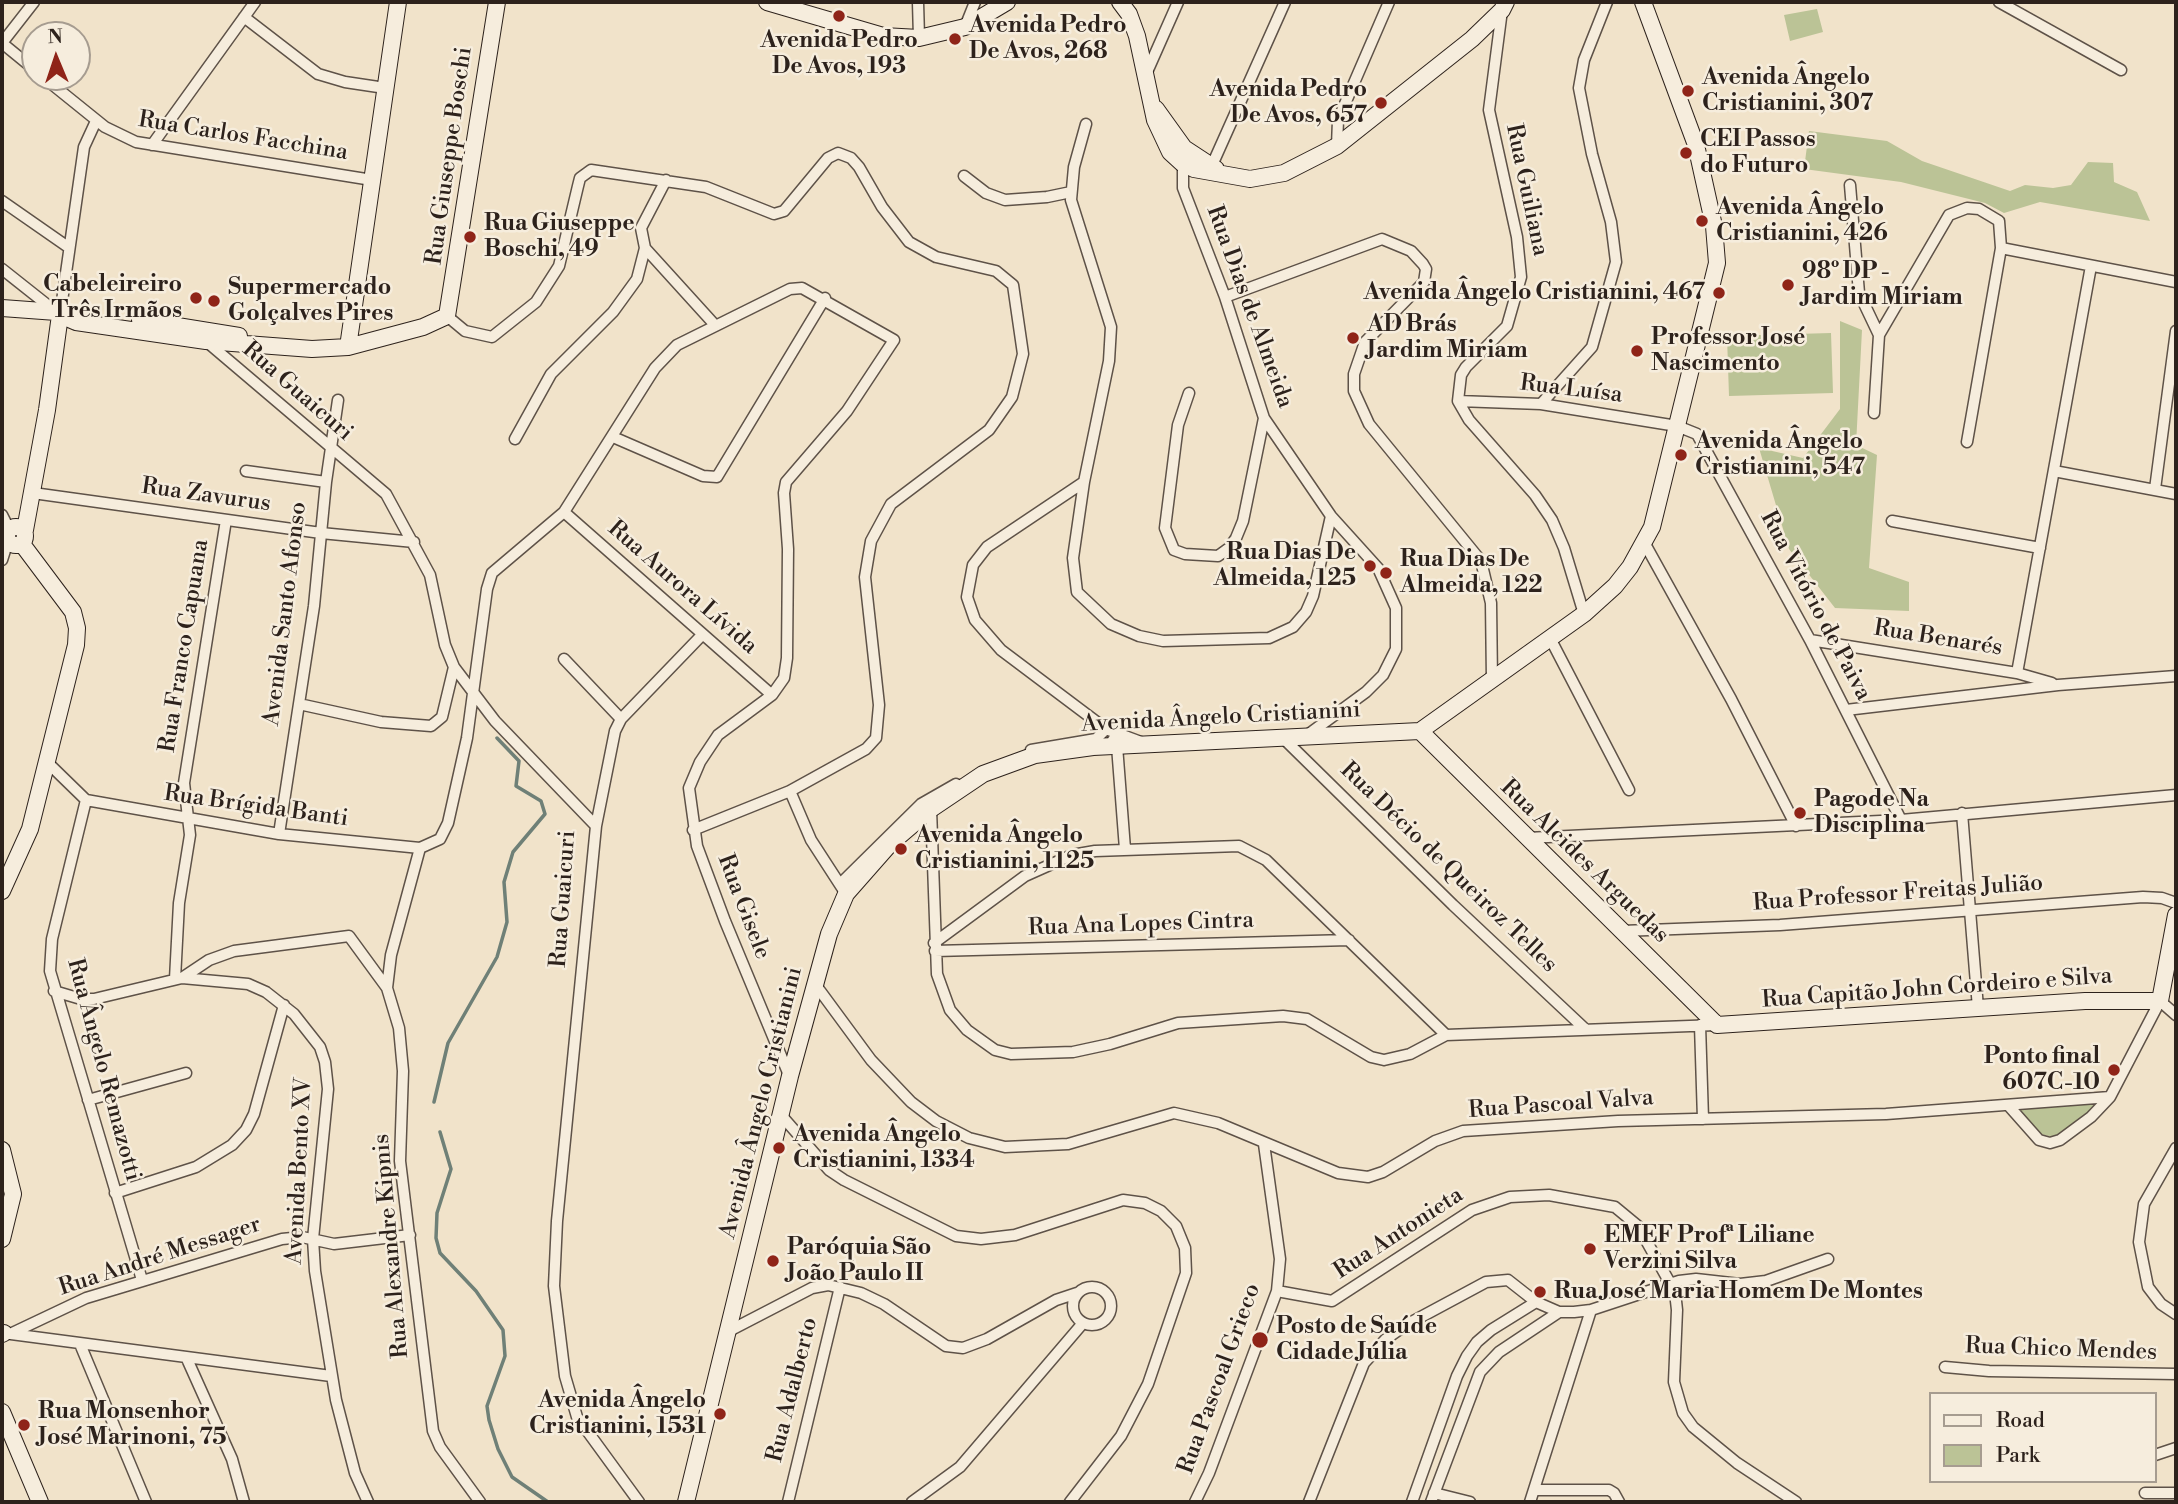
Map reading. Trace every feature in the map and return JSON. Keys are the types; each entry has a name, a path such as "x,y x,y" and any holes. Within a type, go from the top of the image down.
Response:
{"street":[{"path":"21,59 2,43 34,2"},
{"path":"152,145 255,2"},
{"path":"348,346 398,2"},
{"name":"Rua Giuseppe Boschi","path":"447,316 456,275 497,2"},
{"path":"768,2 883,36 919,38 965,27 1007,2"},
{"path":"918,2 919,38"},
{"path":"965,27 975,2"},
{"path":"1120,2 1129,14 1147,72 1153,104 1183,156 1231,177 1250,178 1284,173 1338,146 1472,40 1504,6"},
{"path":"1147,72 1178,2"},
{"path":"1210,170 1285,2"},
{"path":"1338,146 1338,120 1389,2"},
{"path":"1541,404 1592,347 1616,262 1611,222 1592,154 1579,88 1584,60 1607,2"},
{"path":"1420,731 1584,614 1615,586 1645,544 1715,281 1716,245 1696,145 1643,2"},
{"path":"1999,2 2122,70"},
{"name":"Rua Guiliana","path":"1458,401 1461,375 1466,367 1507,326 1521,277 1517,237 1489,110 1504,6"},
{"path":"244,17 318,74 345,82 385,88"},
{"name":"Rua Carlos Facchina","path":"60,91 96,121 122,138 372,180"},
{"path":"2,560 33,493 84,147 96,121"},
{"path":"1086,124 1074,167 1072,209 1111,327 1106,380 1084,482 1073,558 1077,592 1111,624 1139,636 1163,641 1269,638 1288,631 1306,612 1313,596 1331,516"},
{"path":"2,269 60,315 76,322 312,349 348,346 423,327 447,316 464,331 492,337 536,302 559,266 578,186 586,172 599,170 706,187 769,213 779,213 790,205 828,158 844,154 859,167 882,207 909,242 936,257 996,271 1006,277 1016,292 1023,354 1012,397 999,418 962,453 891,504 871,541 864,577 879,705 876,738 866,749 790,790 693,830"},
{"name":"Rua Dias de Almeida","path":"1183,156 1183,188 1225,297 1264,418 1331,516 1378,568 1396,608 1396,649 1383,675 1366,692 1306,736"},
{"path":"964,176 986,193 1005,200 1047,197 1071,191"},
{"path":"666,180 640,228 645,248 714,324"},
{"path":"1850,185 1859,293 1879,335"},
{"path":"2,201 68,247"},
{"path":"1874,413 1879,335 1948,215 1967,208 1990,213 1999,221 2001,248 1967,442"},
{"path":"1225,297 1382,239 1411,251 1423,264 1426,269 1424,282 1365,342 1354,374 1354,391 1369,424 1481,561 1491,603 1492,681"},
{"path":"515,439 551,374 629,293 637,279 645,248"},
{"path":"2001,248 2176,282"},
{"path":"2017,673 2091,266"},
{"path":"387,988 391,955 420,848 436,842 445,834 474,698 492,573 565,512 655,368 677,345 714,324 790,289 803,288 825,298 894,340 847,411 786,482 787,657 784,678 772,695"},
{"path":"613,437 711,478 717,477 725,468 825,298"},
{"path":"2,308 60,315"},
{"path":"2155,489 2172,405 2176,331"},
{"name":"Rua Guaicuri","path":"203,335 330,449 386,494 414,542 435,592 440,626 454,667 474,698 596,826 558,1208 554,1286 565,1376 577,1417 639,1502"},
{"path":"1189,393 1178,425 1165,520 1168,541 1174,550 1185,554 1218,556 1229,548 1236,538 1243,521 1264,418"},
{"name":"Avenida Santo Afonso","path":"279,834 299,704 338,400"},
{"path":"1458,401 1469,420 1535,495 1552,520 1564,548 1584,614"},
{"name":"Rua Luísa","path":"1458,401 1541,404 1677,426"},
{"name":"Rua Vitório de Paiva","path":"1677,426 1689,429 1704,442 1902,820"},
{"path":"246,471 326,482"},
{"path":"2054,471 2176,494"},
{"path":"1084,482 986,547 973,565 967,597 975,620 1001,650 1106,729 1147,745"},
{"name":"Rua Zavurus","path":"33,493 321,533 414,542"},
{"name":"Rua Aurora Lívida","path":"565,512 701,636 772,695"},
{"name":"Rua Franco Capuana","path":"178,979 189,820 184,783 226,520"},
{"path":"1892,521 2040,548"},
{"path":"2,891 24,845 76,645 77,628 73,612 13,532"},
{"path":"1645,544 1731,699 1797,826"},
{"path":"596,826 615,731 621,719 701,636"},
{"path":"1550,640 1629,790"},
{"name":"Rua Benarés","path":"1810,640 2017,673 2058,685"},
{"path":"564,659 621,719"},
{"path":"299,704 381,722 430,726 442,717 454,667"},
{"path":"1846,710 2058,685 2176,676"},
{"name":"Rua Gisele","path":"772,695 724,728 709,746 690,788 693,830 725,922 790,1076"},
{"path":"790,790 811,840 843,889 921,804 993,763 1044,746 1096,739 1106,729"},
{"path":"1106,729 1117,746 1125,849"},
{"name":"Avenida Ângelo Cristianini","path":"686,1502 780,1115 843,889 931,808 983,774 1012,762 1070,749 1420,731"},
{"name":"Rua Alcides Arguedas","path":"1420,731 1622,931 1709,1025"},
{"name":"Rua Décio de Queiroz Telles","path":"1282,737 1444,897 1585,1029"},
{"path":"47,762 86,800"},
{"path":"1527,838 1902,820 2176,795"},
{"name":"Rua Brígida Banti","path":"86,800 279,834 420,848"},
{"name":"Rua Ângelo Remazotti","path":"86,800 52,939 50,971 142,1280"},
{"path":"931,808 937,974 950,1010 981,1043 1012,1054 1073,1052 1195,1021 1283,1016 1307,1019 1371,1056 1384,1060 1410,1054 1446,1035 1709,1025 1703,1119"},
{"path":"1962,813 1978,1008"},
{"path":"935,947 996,895 1051,862 1095,851 1221,845 1247,848 1266,860 1446,1035"},
{"name":"Rua Professor Freitas Julião","path":"1622,931 1780,925 2143,897 2162,898 2176,903"},
{"path":"2008,1105 2039,1140 2054,1143 2091,1117 2110,1097 2160,1001 2176,915"},
{"name":"Rua Alexandre Kipnis","path":"178,979 209,960 234,951 349,936 387,988 400,1028 403,1071 400,1161 430,1410 440,1447 480,1502"},
{"path":"2169,959 2176,939"},
{"name":"Rua Ana Lopes Cintra","path":"935,947 1349,940"},
{"name":"Avenida Bento XV","path":"54,990 69,996 94,999 178,979 248,984 284,1005 308,1029 320,1046 328,1075 325,1138 313,1239 331,1376 355,1473 368,1502"},
{"name":"Rua Pascoal Valva","path":"815,984 871,1060 911,1102 936,1121 969,1138 1005,1147 1068,1144 1174,1112 1218,1123 1338,1173 1368,1177 1383,1172 1435,1141 1463,1131 1703,1119 1886,1114 2110,1097"},
{"name":"Rua Capitão John Cordeiro e Silva","path":"1709,1025 2084,1001 2160,1001"},
{"path":"2160,1001 2176,1015"},
{"path":"116,1193 196,1167 232,1145 246,1130 260,1096 284,1005"},
{"path":"88,1100 186,1073"},
{"path":"780,1115 829,1170 956,1236 981,1239 1007,1236 1124,1200 1145,1203 1161,1211 1176,1226 1185,1248 1186,1273 1148,1384 1121,1436 1070,1502"},
{"name":"Rua Pascoal Grieco","path":"1195,1502 1214,1461 1277,1291 1280,1259 1265,1144"},
{"path":"2176,1148 2144,1205 2138,1242 2148,1287 2161,1304 2176,1314"},
{"path":"2,1150 11,1179 2,1239"},
{"name":"Rua Antonieta","path":"1277,1291 1332,1301 1472,1210 1502,1199 1528,1195 1590,1201 1623,1211 1637,1226 1672,1283"},
{"name":"Rua André Messager","path":"4,1334 86,1298 282,1239 313,1239 345,1244 410,1234"},
{"path":"1309,1502 1357,1375 1386,1339 1436,1308 1496,1279 1508,1280 1536,1302 1559,1312 1591,1310 1672,1283 1696,1279 1755,1283 1828,1259"},
{"path":"1672,1283 1677,1310 1674,1382 1683,1413 1693,1427 1737,1462 1796,1502"},
{"path":"729,1331 812,1288 840,1287 884,1304 952,1348 976,1345 1032,1312 1077,1293 1094,1286 1104,1290 1111,1300 1111,1311 1105,1321 1094,1325 1083,1323 1074,1313 1077,1293"},
{"name":"Rua Adalberto","path":"788,1502 840,1287"},
{"path":"1412,1502 1457,1376 1467,1356 1477,1342 1492,1330 1536,1302"},
{"path":"1530,1502 1591,1310"},
{"path":"1470,1502 1433,1498 1480,1372 1499,1352 1559,1312"},
{"path":"912,1502 960,1467 1083,1323"},
{"path":"4,1334 331,1376"},
{"path":"80,1344 146,1502"},
{"path":"187,1359 232,1459 244,1502"},
{"name":"Rua Chico Mendes","path":"1945,1367 1989,1371 2176,1374"},
{"path":"2,1413 40,1502"},
{"path":"2157,1454 2176,1448"},
{"path":"2152,1483 2151,1493 2176,1493"},
{"path":"1535,1490 1609,1490 1615,1493 1619,1502"}],"green space":[{"path":"1817,9 1823,32 1790,41 1784,15"},
{"path":"1809,131 1887,141 1922,161 2010,191 2025,185 2053,188 2071,185 2088,162 2113,163 2114,182 2137,192 2150,221 2040,202 2004,213 1985,203 1901,182 1804,169"},
{"path":"1840,321 1862,330 1856,445 1877,455 1869,568 1909,582 1909,611 1835,608 1789,549 1759,448 1803,458 1840,409"},
{"path":"1831,333 1833,393 1729,396 1727,336"},
{"path":"2094,1101 2094,1108 2061,1135 2053,1137 2037,1133 2017,1106"}],"waterway":[{"path":"434,1102 448,1043 497,957 507,922 504,882 513,852 545,814 541,801 516,786 519,761 497,738"},
{"path":"440,1132 451,1169 437,1213 436,1238 440,1253 476,1291 503,1330 505,1356 487,1406 489,1420 498,1449 512,1477 548,1502"}],"place":[{"name":"Avenida Pedro De Avos, 193","path":"839,16"},
{"name":"Avenida Pedro De Avos, 268","path":"955,39"},
{"name":"Avenida Ângelo Cristianini, 307","path":"1688,91"},
{"name":"Avenida Pedro De Avos, 657","path":"1381,103"},
{"name":"CEI Passos do Futuro","path":"1686,153"},
{"name":"Avenida Ângelo Cristianini, 426","path":"1702,221"},
{"name":"Rua Giuseppe Boschi, 49","path":"470,237"},
{"name":"98º DP - Jardim Miriam","path":"1788,285"},
{"name":"Avenida Ângelo Cristianini, 467","path":"1719,293"},
{"name":"Cabeleireiro Três Irmãos","path":"196,298"},
{"name":"Supermercado Golçalves Pires","path":"214,301"},
{"name":"AD Brás Jardim Miriam","path":"1353,338"},
{"name":"Professor José Nascimento","path":"1637,351"},
{"name":"Avenida Ângelo Cristianini, 547","path":"1681,455"},
{"name":"Rua Dias De Almeida, 125","path":"1370,566"},
{"name":"Rua Dias De Almeida, 122","path":"1386,573"},
{"name":"Pagode Na Disciplina","path":"1800,813"},
{"name":"Avenida Ângelo Cristianini, 1125","path":"901,849"},
{"name":"Ponto final 607C-10","path":"2114,1070"},
{"name":"Avenida Ângelo Cristianini, 1334","path":"779,1148"},
{"name":"EMEF Profª Liliane Verzini Silva","path":"1590,1249"},
{"name":"Paróquia São João Paulo II","path":"773,1261"},
{"name":"Rua José Maria Homem De Montes","path":"1540,1292"},
{"name":"Posto de Saúde Cidade Júlia","path":"1260,1340"},
{"name":"Avenida Ângelo Cristianini, 1531","path":"720,1414"},
{"name":"Rua Monsenhor José Marinoni, 75","path":"24,1425"}]}
